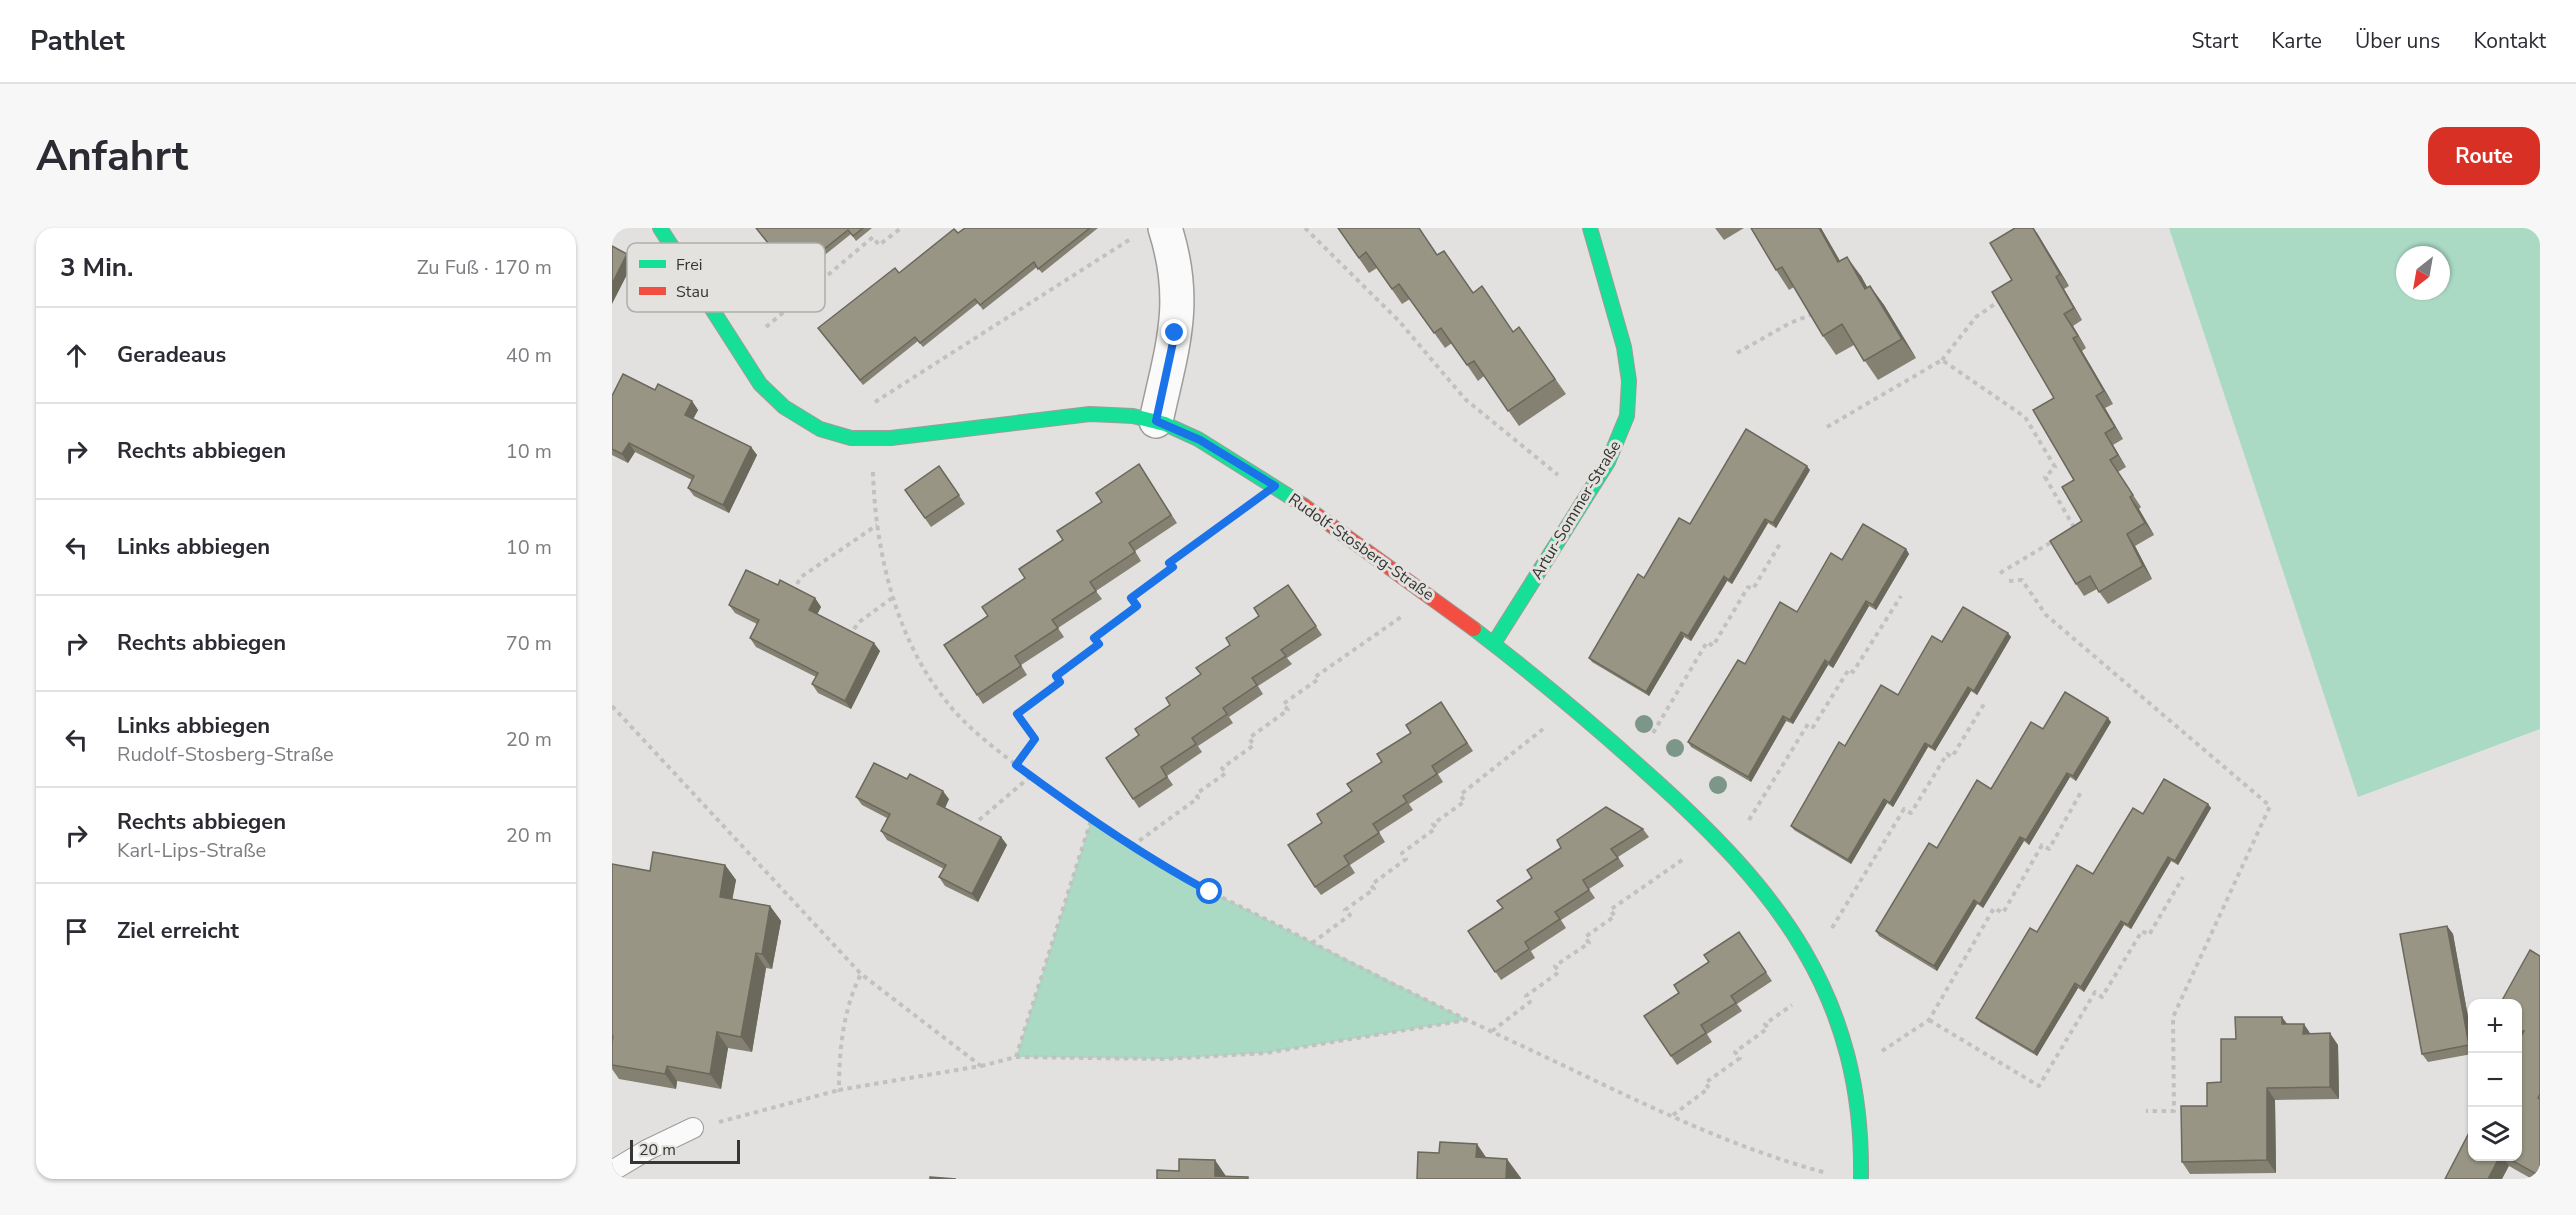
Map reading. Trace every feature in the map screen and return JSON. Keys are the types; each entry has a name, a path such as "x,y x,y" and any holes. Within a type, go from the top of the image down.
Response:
{"street":[{"name":"Rudolf-Stosberg-Straße","path":"660,228 669,243"},
{"name":"Artur-Sommer-Straße","path":"1494,643 1587,498 1622,432 1628,408 1629,389 1624,347 1590,228"},
{"path":"1151,231 1174,263 1178,310 1156,421"},
{"name":"Rudolf-Stosberg-Straße","path":"713,312 737,350 773,398 797,417 843,437 874,439 1090,414 1129,415 1156,421 1200,440 1275,486 1350,536 1494,643 1636,762 1730,851 1778,908 1812,963 1841,1035 1852,1072 1859,1112 1861,1179"}],"lane":[{"path":"612,1171 647,1150 693,1128"}],"path":[{"path":"825,277 873,237 879,245 901,228"},
{"path":"1305,228 1399,321 1465,399 1587,498"},
{"path":"827,432 1151,231"},
{"path":"1827,427 1942,360 1976,317 2010,294"},
{"path":"737,350 783,312"},
{"path":"1737,353 1790,323 1818,312"},
{"path":"1942,360 2025,417 2055,467 2045,477 2075,529 2066,534"},
{"path":"874,439 877,525 895,596 920,661 942,696 974,732 1016,765 1132,847 1184,878 1312,943 1468,1020 1673,1115 1727,1138 1831,1174"},
{"path":"1016,765 1035,739 1017,714 1060,682 1056,676 1099,644 1094,638 1137,606 1131,598 1173,567 1169,563 1275,486"},
{"path":"797,584 801,577 877,525"},
{"path":"2000,573 2056,540"},
{"path":"1636,762 1707,642 1713,646 1748,586 1753,589 1781,542"},
{"path":"2009,580 2022,580 2046,615 2270,806 2173,1017 2174,1111 2146,1111"},
{"path":"854,629 859,622 895,596"},
{"path":"1132,847 1198,798 1196,794 1226,773 1222,768 1254,745 1249,738 1288,710 1283,704 1317,680 1315,677 1431,596"},
{"path":"1730,851 1808,724 1813,727 1849,669 1853,672 1901,596"},
{"path":"1812,963 1904,809 1911,813 1947,754 1952,757 1983,704"},
{"path":"612,706 861,974 981,1066"},
{"path":"1312,943 1350,915 1346,910 1374,890 1371,885 1406,859 1402,853 1436,828 1433,825 1465,801 1460,795 1572,707"},
{"path":"979,820 1031,776"},
{"path":"1852,1072 1929,1020 1994,908 2003,914 2042,845 2049,849 2081,792"},
{"path":"1016,1057 1091,820"},
{"path":"1492,1031 1530,1002 1526,996 1559,972 1556,966 1589,943 1585,937 1615,916 1610,910 1715,837"},
{"path":"1929,1020 2039,1086 2094,992 2102,997 2142,931 2149,935 2183,878"},
{"path":"839,1090 839,1060 851,994 861,974"},
{"path":"1673,1115 1710,1089 1706,1083 1740,1058 1735,1052 1768,1028 1765,1024 1822,984"},
{"path":"693,1128 839,1090 981,1066 1016,1057 1166,1059 1266,1053 1468,1020"}],"green space":[{"path":"2169,228 2540,228 2540,729 2358,797"},
{"path":"1091,820 1184,878 1468,1020 1266,1053 1166,1059 1016,1057"}],"building":[{"path":"756,228 863,228 853,236 848,230 825,248 825,243 768,243"},
{"path":"965,228 1090,228 1038,269 1034,262 980,305 975,299 920,343 915,337 860,380 818,328 895,268 899,273 954,229 958,233"},
{"path":"1338,228 1419,228 1437,255 1444,251 1473,293 1482,286 1513,332 1519,327 1555,379 1508,411 1474,361 1467,365 1441,328 1434,333 1399,284 1392,289 1366,252 1359,258"},
{"path":"1751,228 1819,228 1838,262 1847,257 1865,289 1870,286 1902,339 1864,361 1842,324 1823,336 1782,267 1776,270"},
{"path":"2015,228 2033,228 2060,274 2056,277 2074,308 2064,314 2078,336 2073,338 2104,391 2096,396 2115,427 2105,433 2118,455 2110,460 2133,495 2130,497 2145,523 2127,534 2143,566 2099,592 2090,576 2076,584 2050,541 2082,521 2062,487 2074,480 2033,410 2054,398 1992,292 2012,280 1990,243"},
{"path":"612,246 627,254 612,284"},
{"path":"623,374 655,390 658,384 692,401 685,415 751,447 723,505 688,488 694,476 629,443 622,454 612,449 612,396"},
{"path":"1746,429 1807,466 1773,523 1765,519 1729,580 1724,576 1688,636 1681,632 1646,692 1589,658 1638,574 1644,578 1679,518 1690,524"},
{"path":"1139,464 1171,515 1129,543 1135,552 1090,582 1096,591 1052,620 1058,628 1015,656 1021,666 977,695 944,645 988,616 982,607 1025,578 1019,569 1063,540 1057,531 1102,502 1096,493"},
{"path":"939,466 959,495 925,518 905,490"},
{"path":"1863,524 1906,549 1873,605 1866,601 1829,663 1825,660 1790,720 1783,716 1748,777 1688,742 1738,660 1745,664 1780,602 1797,612 1831,553 1842,560"},
{"path":"746,570 778,585 780,580 815,598 809,610 874,643 845,701 812,684 818,673 750,638 759,620 729,605"},
{"path":"1288,585 1316,626 1281,650 1286,656 1252,678 1257,685 1223,708 1227,714 1192,738 1196,744 1161,767 1167,777 1133,799 1106,758 1139,735 1135,729 1170,705 1166,698 1201,674 1196,668 1230,645 1226,638 1259,616 1254,608"},
{"path":"1963,607 2008,633 1974,691 1968,687 1932,747 1925,743 1890,803 1884,799 1848,860 1791,826 1839,742 1845,746 1881,685 1898,695 1932,636 1942,642"},
{"path":"2065,692 2108,718 2073,776 2067,773 2026,840 2020,837 1980,904 1974,900 1934,966 1876,931 1929,843 1937,848 1977,780 1991,789 2031,722 2043,729"},
{"path":"1441,702 1467,743 1432,766 1437,774 1403,796 1407,802 1373,824 1379,833 1344,856 1349,864 1315,887 1288,845 1322,823 1317,814 1352,791 1347,784 1382,762 1377,754 1411,733 1406,725"},
{"path":"874,763 907,779 910,774 943,791 937,804 1001,837 972,894 939,877 946,865 881,831 890,814 856,797"},
{"path":"2164,779 2208,804 2175,861 2168,857 2128,925 2121,921 2081,987 2075,983 2034,1052 1976,1018 2030,928 2037,932 2077,865 2093,874 2133,808 2143,814"},
{"path":"1606,807 1643,829 1611,849 1618,858 1583,880 1589,890 1555,912 1560,919 1525,942 1529,949 1495,972 1468,931 1503,908 1497,901 1532,878 1527,870 1561,848 1557,840"},
{"path":"653,852 725,865 720,897 770,906 762,954 756,953 741,1037 717,1032 710,1074 667,1066 665,1074 612,1065 612,864 650,871"},
{"path":"2447,926 2468,1045 2422,1054 2400,934"},
{"path":"1739,932 1766,972 1731,996 1736,1003 1701,1025 1706,1033 1671,1056 1644,1016 1679,993 1674,985 1709,962 1704,955"},
{"path":"2530,950 2540,956 2540,1094 2538,1098 2540,1099 2540,1176 2513,1161 2522,1161 2522,1034 2524,1031 2522,1031 2522,999 2503,999"},
{"path":"2235,1017 2282,1017 2282,1024 2304,1024 2303,1034 2330,1033 2330,1087 2267,1088 2267,1160 2182,1162 2181,1106 2207,1106 2207,1083 2221,1082 2221,1039 2236,1039"},
{"path":"2468,1135 2468,1161 2497,1161 2488,1179 2445,1179"},
{"path":"1440,1142 1477,1144 1476,1157 1507,1159 1506,1179 1417,1179 1418,1152 1439,1153"},
{"path":"1179,1159 1215,1160 1215,1176 1248,1177 1248,1179 1157,1179 1157,1170 1179,1171"},
{"path":"930,1177 956,1179 930,1179"}],"traffic: fast":[{"path":"660,228 670,243"},
{"path":"1494,643 1608,462 1627,416 1629,381 1624,347 1590,228"},
{"path":"714,312 760,384 784,407 820,429 851,438 891,438 1090,414 1133,416 1165,424 1198,439 1303,505"},
{"path":"1474,629 1606,736 1695,817 1737,860 1773,905 1804,951 1829,1001 1847,1055 1858,1114 1861,1179"}],"traffic: jam":[{"path":"1303,505 1474,629"}],"route":[{"path":"1175,333 1156,421 1174,427 1224,453 1275,486 1169,563 1173,567 1131,598 1137,606 1094,638 1099,644 1056,676 1060,682 1017,714 1035,739 1016,765 1091,820 1155,861 1210,892"}]}
